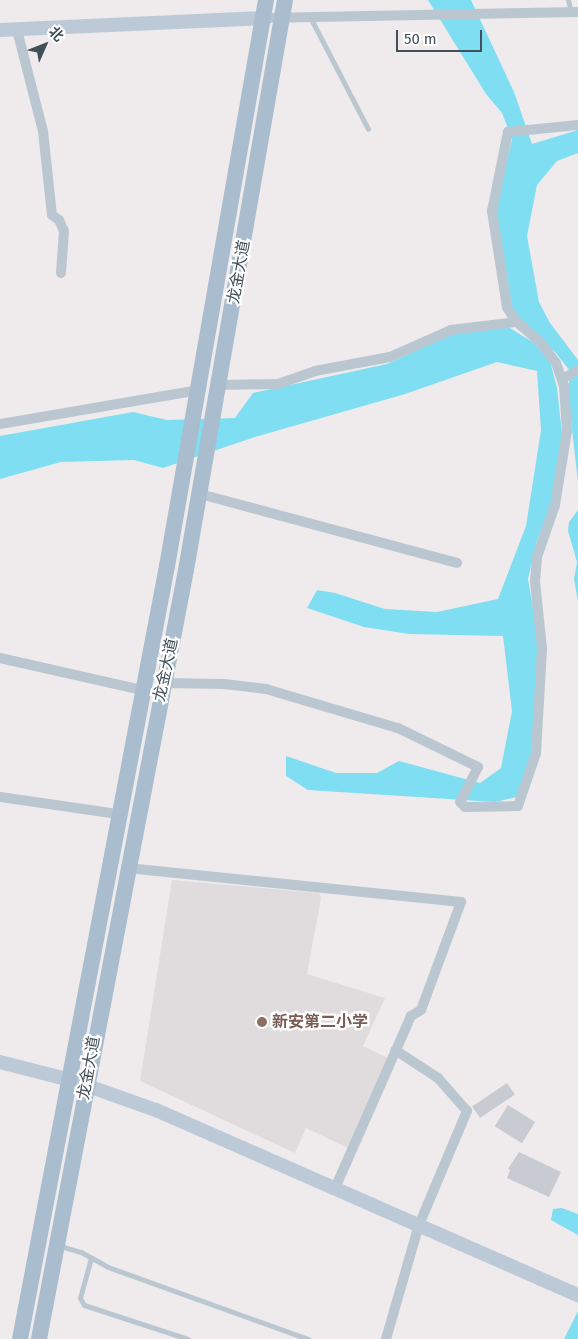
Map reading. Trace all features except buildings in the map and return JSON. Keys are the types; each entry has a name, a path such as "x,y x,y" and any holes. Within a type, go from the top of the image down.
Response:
{"main road":[{"name":"龙金大道","path":"20,1339 118,814 186,465 266,0"},
{"name":"龙金大道","path":"39,1339 127,868 200,494 285,0"}],"street":[{"path":"0,30 282,17 574,12"},
{"path":"17,30 43,131 52,215 63,226 61,273"},
{"path":"163,683 224,684 266,689 398,728 478,767 460,802 465,807 518,806 536,753 542,636 535,581 538,549 555,505 566,444 562,379 552,356 516,322 507,307 492,211 508,132 578,125"},
{"path":"219,385 278,384 315,371 390,357 451,330 516,322"},
{"path":"562,379 578,370"},
{"path":"0,424 197,398"},
{"path":"200,494 457,563"},
{"path":"0,658 142,690"},
{"path":"0,796 118,814"},
{"path":"127,868 461,902 421,1010 411,1016 335,1188"},
{"path":"386,1339 419,1225 467,1111 438,1078 395,1050"},
{"path":"0,1062 68,1079 196,1126 578,1296"}],"lane":[{"path":"568,0 574,12"},
{"path":"309,17 368,129"},
{"path":"57,1245 91,1258 108,1267 308,1339"},
{"path":"91,1258 80,1298 84,1305 188,1339"}],"shaded area":[{"name":"新安第二小学","path":"172,880 319,893 321,898 307,974 385,998 363,1046 390,1059 348,1148 306,1128 295,1153 140,1081"}],"water":[{"path":"428,0 471,0 514,92 532,144 578,130 578,153 557,161 537,185 527,236 539,302 550,323 578,360 578,367 570,371 555,352 522,324 512,308 496,208 512,139 502,113 486,94"},
{"path":"495,327 510,328 534,343 550,361 557,388 563,442 553,500 537,541 528,579 539,642 531,758 517,797 495,802 308,790 286,776 286,756 336,773 377,773 399,761 480,783 501,768 512,711 503,636 409,634 364,627 307,608 317,590 335,593 385,609 437,612 498,599 526,526 541,430 537,371 497,362 405,394 255,437 163,468 134,460 61,462 0,479 0,436 133,412 167,420 235,418 253,393 387,364 449,335"},
{"path":"578,374 578,482 568,394 569,381"},
{"path":"578,510 578,602 574,579 577,562 568,531 569,522"},
{"path":"562,1208 578,1214 578,1235 551,1220 553,1209"},
{"path":"578,1311 578,1339 564,1339"}],"place":[{"name":"新安第二小学","path":"262,1022"}]}
